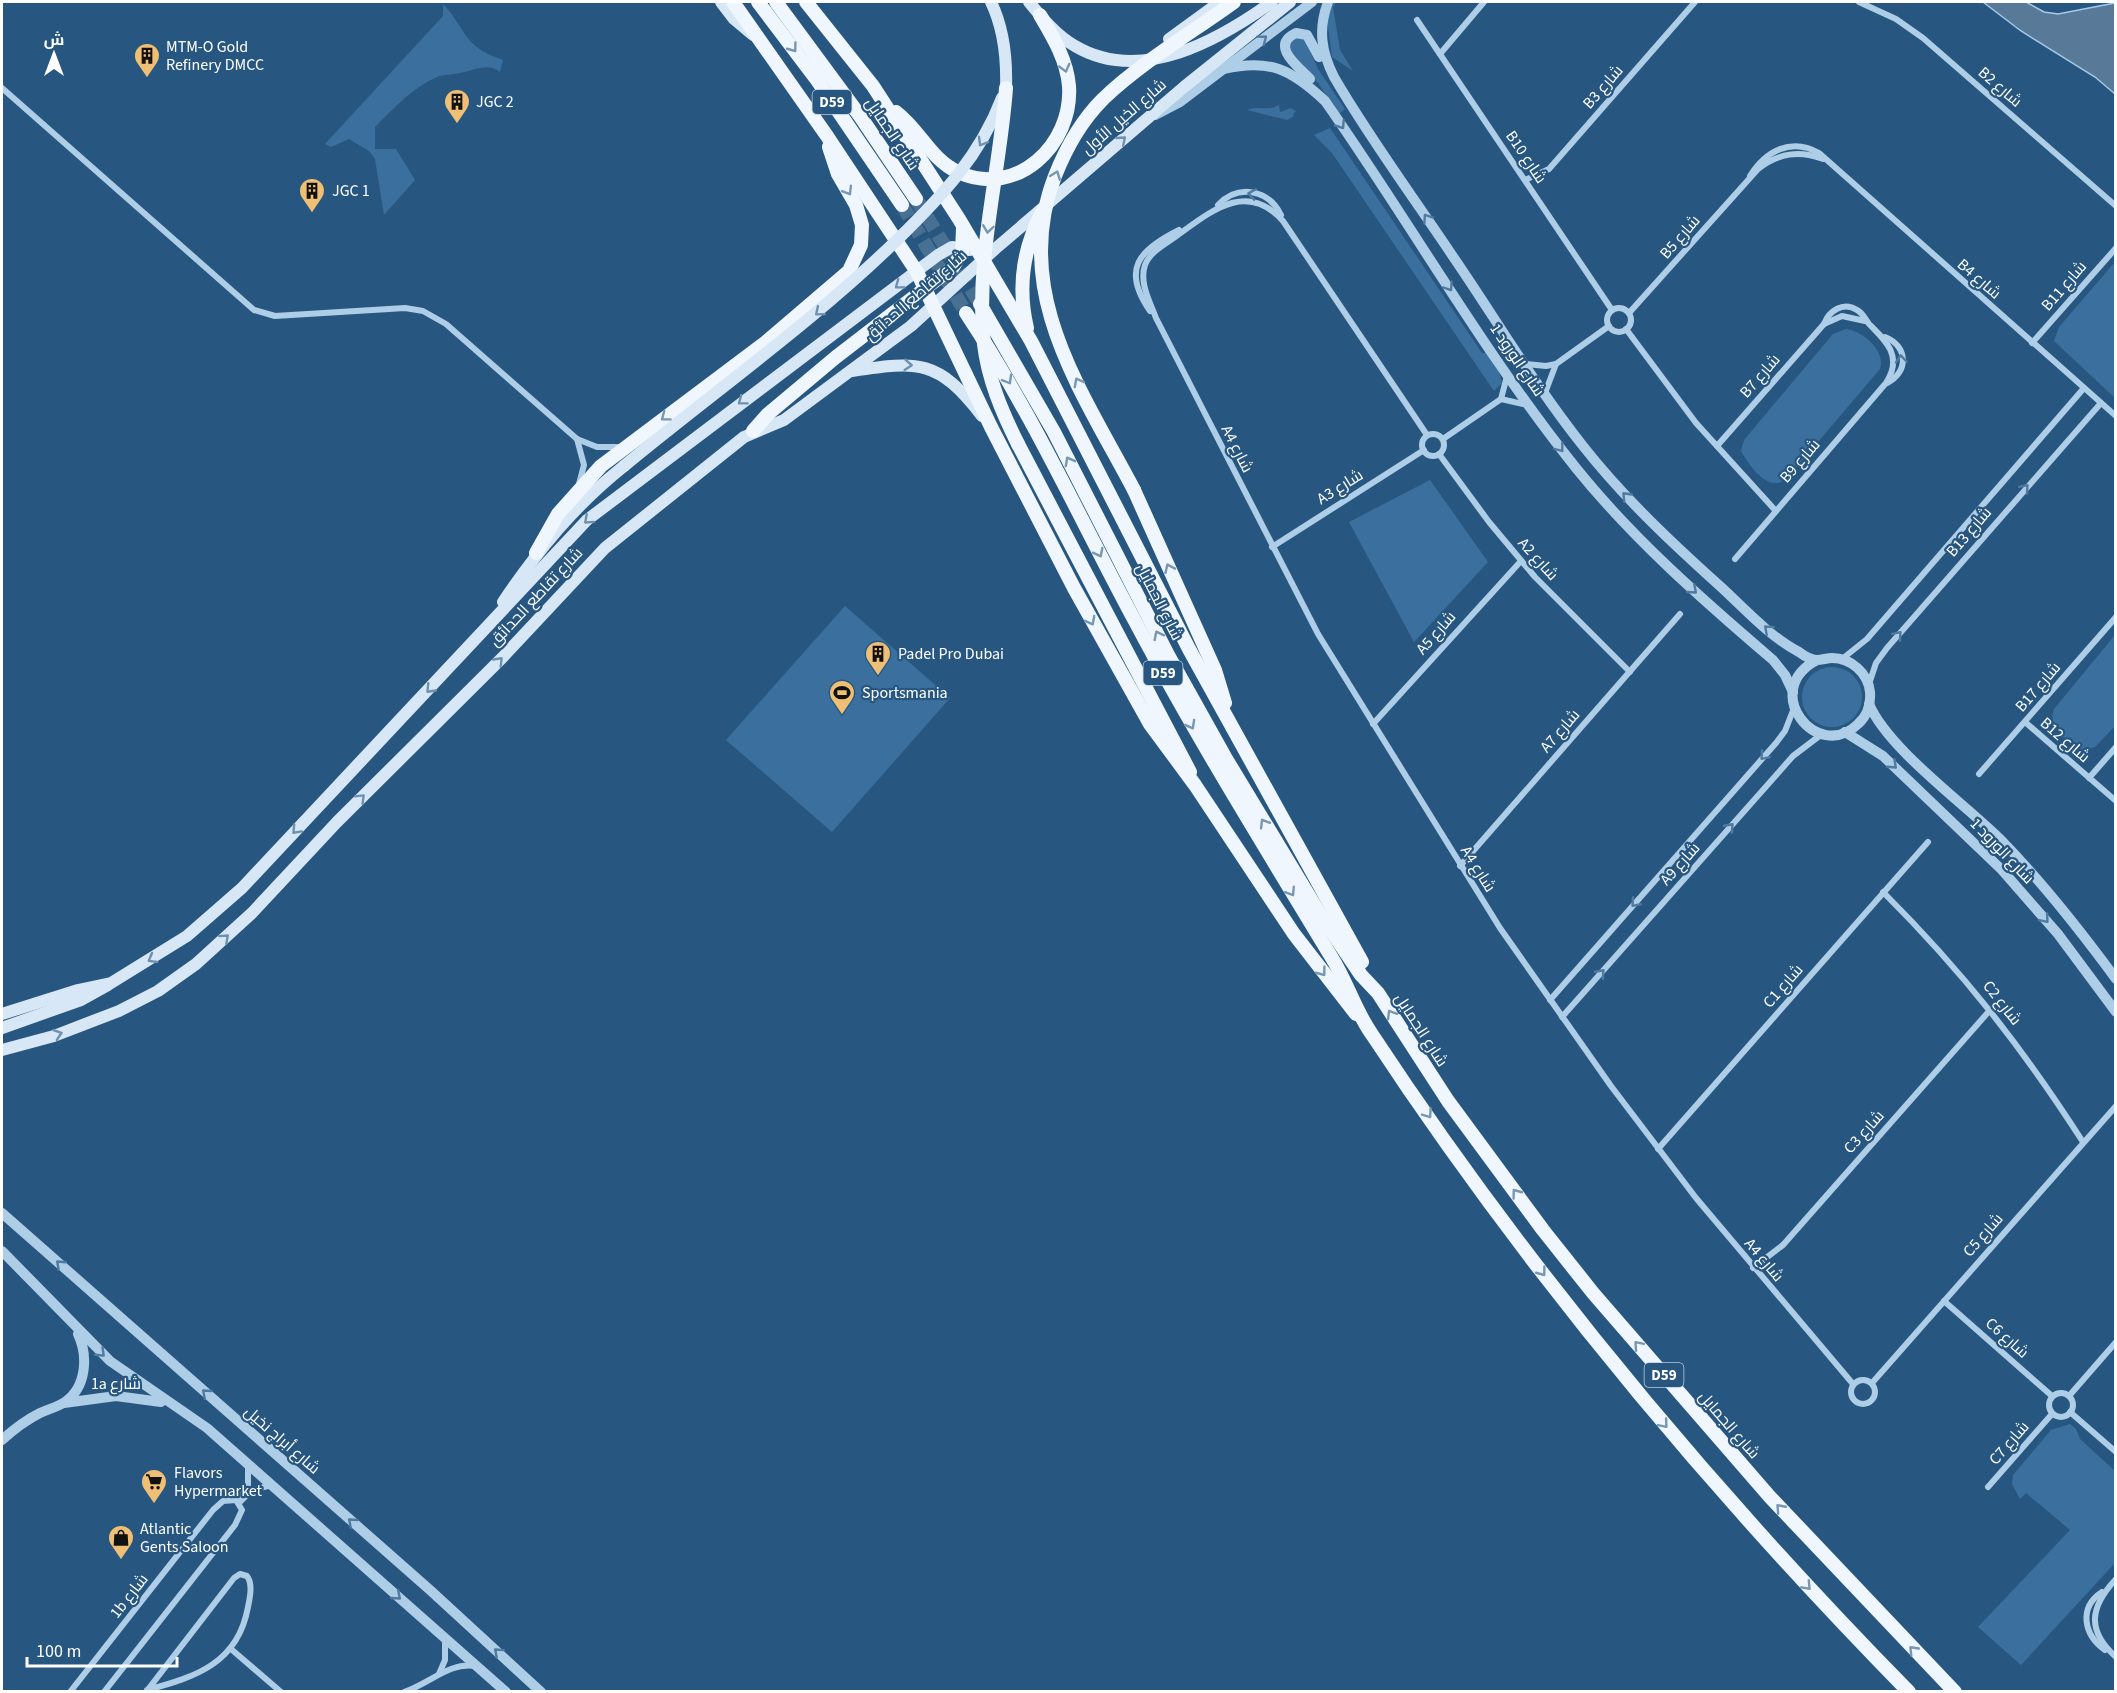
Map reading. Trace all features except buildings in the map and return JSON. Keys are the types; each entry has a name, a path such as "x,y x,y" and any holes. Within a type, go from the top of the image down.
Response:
{"main road":[{"path":"721,2 741,26 757,38"},
{"path":"733,2 827,136 917,272 991,427 1100,638 1164,745 1195,785 1294,934 1368,1029"},
{"name":"شارع الجمايل","path":"758,2 817,80 902,205"},
{"name":"شارع الجمايل","path":"776,2 860,116 916,199"},
{"path":"806,2 855,61 886,106 962,224 1031,341 1188,649 1378,993"},
{"path":"1029,2 1074,46 1108,59 1165,56 1205,44 1272,2"},
{"path":"1144,58 1220,2"},
{"path":"1229,720 1215,670 1134,490 1055,334 1041,277 1044,217 1050,188 1061,160 1081,126 1101,101 1125,80 1234,2"},
{"name":"شارع الخيل الأول","path":"983,260 1146,119 1290,2"},
{"path":"994,7 1006,53 1006,88 982,292 984,345 989,370 996,396 1018,444 1183,755 1195,785"},
{"path":"886,106 908,122 940,162 959,173 981,178 1003,177 1026,169 1052,147 1061,134 1068,110 1069,86 1064,62 1040,15"},
{"path":"536,553 577,507 624,466 835,299 932,205 974,156 987,135 1006,88"},
{"path":"486,631 536,553 550,526 576,491 629,444 765,342 840,281 854,264 862,235 860,215 838,174 827,136"},
{"path":"1031,341 1023,312 1022,266 1034,228 1043,210"},
{"path":"753,431 768,414 836,357 953,267 963,247 962,224"},
{"name":"شارع تقاطع الحدائق","path":"2,1014 111,982 172,947 229,901 486,631 559,549 602,508 942,251 963,247 983,260 934,305 850,372 784,420 753,431 677,489 590,561 502,658 337,822 252,913 202,958 158,991 119,1011 54,1036 2,1050"},
{"name":"شارع الجمايل","path":"980,302 1054,432 1168,655 1225,757 1320,914 1361,975 1378,993 1403,1035 1468,1129 1593,1293 1770,1497 1955,1692"},
{"name":"شارع الجمايل","path":"966,313 1026,411 1190,724 1259,842 1333,959 1368,1029 1514,1235 1641,1397 1776,1554 1909,1692"},
{"path":"850,372 900,364 923,367 936,372 959,387 991,427"},
{"path":"2,1028 90,996 111,982"}],"street":[{"path":"1146,119 1180,102 1312,2"},
{"name":"شارع الورود 1","path":"1328,2 1323,20 1322,47 1345,97 1545,393 1597,464 1661,533 1780,640 1817,660"},
{"path":"1440,54 1484,2"},
{"name":"B3 شارع","path":"1525,180 1542,174 1556,162 1695,2"},
{"name":"B2 شارع","path":"1859,2 1896,19 1923,38 2115,206"},
{"name":"B10 شارع","path":"1417,20 1612,310"},
{"path":"1325,101 1315,85 1285,51 1287,40 1296,33 1307,35 1311,39 1326,72 1345,97"},
{"name":"شارع الورود 1","path":"1224,69 1254,64 1284,69 1298,76 1325,101 1506,373 1577,469 1614,512 1684,582 1773,660 1785,675 1793,692 1794,707"},
{"path":"2,88 254,310 275,316 396,308 423,311 446,324 577,439 586,444 608,449 629,444"},
{"name":"B4 شارع","path":"1750,176 1771,153 1790,146 1810,148 2115,416"},
{"name":"B5 شارع","path":"1629,313 1750,176"},
{"name":"A4 شارع","path":"1427,435 1269,199 1253,192 1227,197 1214,210 1190,226 1161,240 1144,252 1138,260 1135,280 1143,300 1156,318 1318,634 1460,866 1550,1000 1658,1149 1753,1268 1853,1384"},
{"name":"B11 شارع","path":"2032,343 2115,248"},
{"name":"B7 شارع","path":"1717,447 1824,324 1831,312 1844,307 1858,310 1883,336"},
{"path":"1621,308 1629,313 1631,322 1626,330 1617,332 1609,326 1607,318 1612,310 1621,308"},
{"path":"1545,393 1556,364 1609,326"},
{"path":"1626,330 1666,386 1717,447 1775,510"},
{"name":"B9 شارع","path":"1735,559 1887,383 1894,362 1890,345 1883,336"},
{"path":"1526,364 1556,364"},
{"path":"1443,439 1502,399 1506,373"},
{"name":"B13 شارع","path":"1842,659 1867,639 2084,388"},
{"path":"1502,399 1530,406"},
{"name":"B13 شارع","path":"1868,685 1876,663 1887,648 2101,403"},
{"path":"1436,434 1443,439 1444,447 1439,454 1431,455 1424,450 1422,442 1427,435 1436,434"},
{"path":"576,491 584,465 577,439"},
{"name":"A3 شارع","path":"1272,547 1424,450"},
{"name":"A2 شارع","path":"1439,454 1521,561 1630,672"},
{"name":"A5 شارع","path":"1373,724 1521,561"},
{"name":"A7 شارع","path":"1460,866 1680,614"},
{"name":"B17 شارع","path":"1979,774 2115,617"},
{"path":"1793,692 1801,672 1817,660 1842,659 1858,669 1868,685"},
{"name":"شارع الورود 1","path":"1868,685 1869,704 1887,734 1986,825 2032,874 2082,933 2115,979"},
{"path":"1794,707 1808,727 1822,734 1845,732 1859,724 1869,704"},
{"name":"A9 شارع","path":"1550,1000 1776,742 1785,731 1794,707"},
{"name":"B12 شارع","path":"2025,722 2115,801"},
{"name":"شارع الورود 1","path":"1845,732 1883,756 2002,870 2058,934 2115,1012"},
{"name":"A9 شارع","path":"1562,1017 1793,756 1822,734"},
{"path":"2089,778 2115,747"},
{"name":"C1 شارع","path":"1658,1149 1928,842"},
{"name":"C2 شارع","path":"1883,892 1991,1009 2083,1142"},
{"name":"C3 شارع","path":"1753,1268 1783,1245 1991,1009"},
{"name":"C5 شارع","path":"1872,1383 2115,1106"},
{"name":"شارع أبراج نخيل","path":"2,1214 430,1590 541,1692"},
{"path":"2,1251 69,1323 127,1376 207,1428 506,1692"},
{"name":"C6 شارع","path":"1944,1300 2052,1396"},
{"path":"64,1403 77,1388 84,1367 82,1343 69,1323"},
{"path":"2069,1396 2115,1341"},
{"path":"1862,1379 1872,1383 1875,1388 1875,1397 1865,1404 1857,1403 1852,1397 1853,1384 1862,1379"},
{"path":"2059,1392 2069,1396 2073,1405 2070,1412 2062,1417 2051,1415 2048,1406 2052,1396 2059,1392"},
{"name":"1a شارع","path":"2,1440 32,1417 64,1403 116,1396 168,1403"},
{"path":"2070,1412 2115,1452"},
{"name":"C7 شارع","path":"1988,1487 2051,1415"},
{"path":"104,1692 235,1525 242,1510 238,1501 248,1485 247,1463"},
{"name":"1b شارع","path":"70,1692 213,1510 224,1501 238,1501 252,1490 272,1485"},
{"path":"244,1574 249,1578 250,1596 244,1624 231,1649 201,1672 147,1691 234,1578 244,1574"},
{"path":"2113,1655 2092,1638 2086,1624 2092,1601 2115,1579"},
{"path":"439,1674 446,1653 444,1638"},
{"path":"231,1649 281,1692"},
{"path":"404,1692 422,1686 453,1667 477,1667"}],"shaded area":[{"path":"1332,2 1337,2 1333,7 1340,50 1353,71 1332,57 1327,18"},
{"path":"1983,2 2026,2 2044,12 2058,14 2115,3 2115,94 2095,77 2021,31"},
{"path":"443,4 473,43 490,55 503,60 500,72 485,67 437,77 411,93 375,127 375,149 396,149 415,180 384,215 375,159 369,151 349,139 331,147 325,144 443,16"},
{"path":"1298,37 1305,40 1318,69 1345,109 1339,114 1318,83 1289,54 1287,41"},
{"path":"1279,105 1280,112 1291,108 1296,111 1294,116 1287,120 1247,110 1271,108"},
{"path":"1330,128 1482,353 1486,353 1499,372 1502,383 1494,391 1332,153 1314,135"},
{"path":"2115,262 2115,398 2054,341 2059,327"},
{"path":"1846,329 1872,343 1880,355 1880,369 1795,469 1781,482 1769,482 1757,473 1741,451 1744,440 1833,334"},
{"path":"1430,480 1488,562 1414,642 1349,522"},
{"name":"Sportsmania","path":"845,606 950,698 832,832 726,740"},
{"path":"2115,635 2115,726 2095,747 2082,750 2059,734 2053,722 2054,709"},
{"path":"1826,667 1838,667 1854,675 1860,685 1862,697 1860,709 1854,719 1838,727 1826,727 1810,719 1802,703 1802,691 1810,675"},
{"path":"2070,1424 2076,1429 2080,1439 2115,1471 2115,1563 2021,1665 1978,1627 2070,1530 2026,1493 2020,1499 2012,1484 2013,1475 2051,1430"}],"tunnel":[{"path":"916,199 979,302"},
{"path":"902,205 966,313"}],"place":[{"name":"MTM-O Gold Refinery DMCC","path":"147,79"},
{"name":"JGC 2","path":"457,125"},
{"name":"JGC 1","path":"312,214"},
{"name":"Padel Pro Dubai","path":"878,677"},
{"name":"Sportsmania","path":"842,716"},
{"name":"Flavors Hypermarket","path":"154,1505"},
{"name":"Atlantic Gents Saloon","path":"121,1561"}]}
